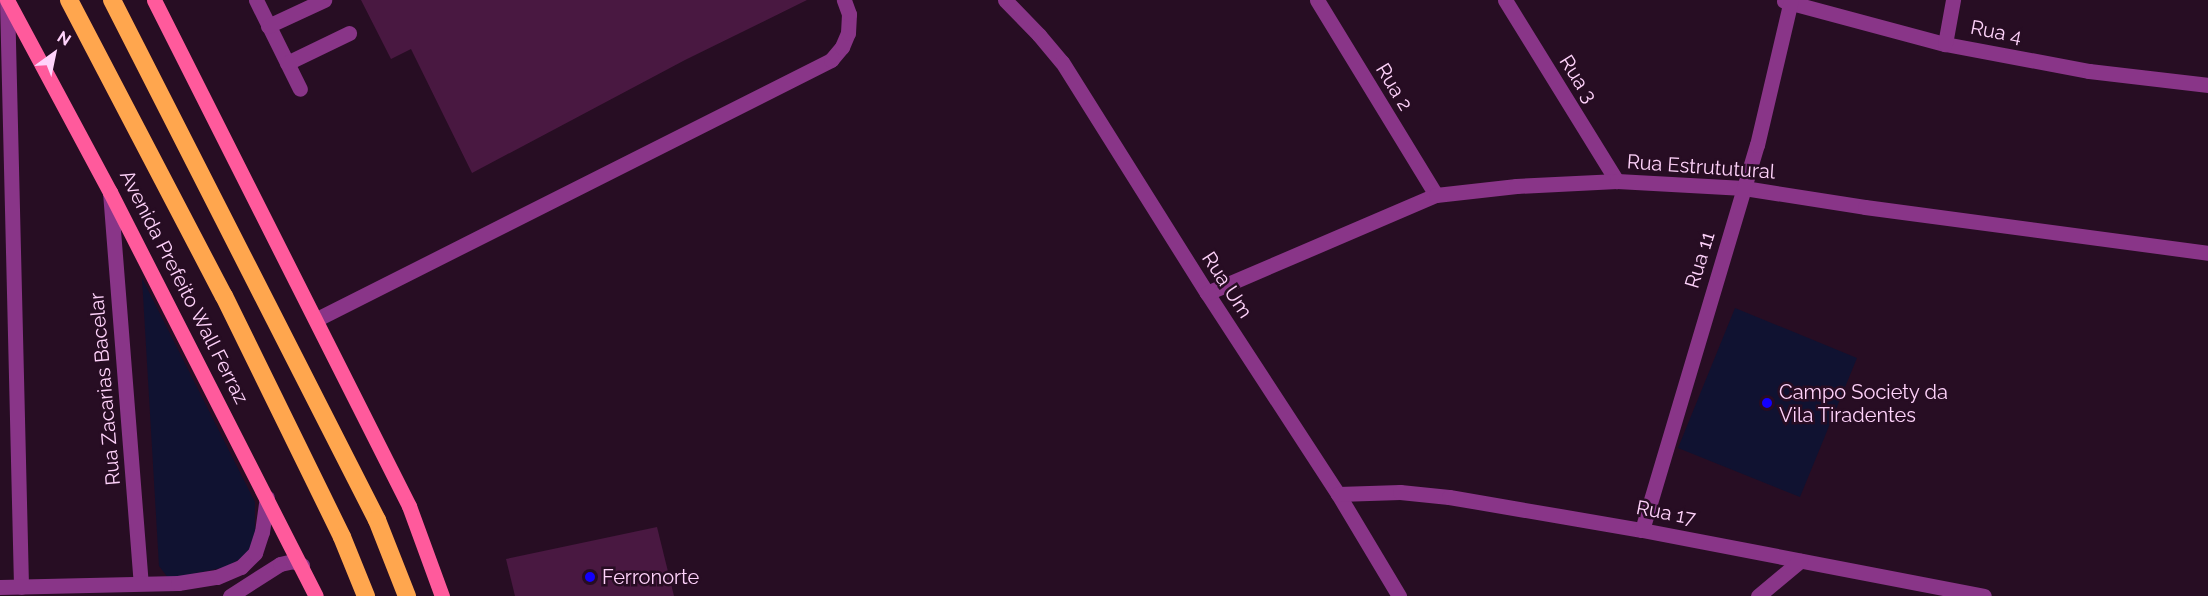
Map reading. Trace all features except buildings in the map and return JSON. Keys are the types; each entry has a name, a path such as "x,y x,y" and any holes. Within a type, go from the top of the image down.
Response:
{"highway":[{"name":"Avenida Prefeito Wall Ferraz","path":"69,0 229,307 342,537 366,596"},
{"path":"112,0 377,520 407,596"}],"main road":[{"name":"Avenida Prefeito Wall Ferraz","path":"7,0 110,192 316,596"},
{"path":"154,0 317,319 409,506 442,596"}],"street":[{"path":"7,0 21,587"},
{"path":"256,0 300,89"},
{"path":"268,26 324,0"},
{"path":"317,319 831,60 842,47 848,33 849,14 844,0"},
{"name":"Rua 2","path":"1317,0 1436,195"},
{"name":"Rua 3","path":"1504,0 1617,181"},
{"path":"1945,44 1953,0"},
{"name":"Rua Um","path":"1012,1 1062,62 1207,293 1338,494 1399,596"},
{"name":"Rua 4","path":"1788,1 1945,44 2090,71 2208,85"},
{"name":"Rua 11","path":"1642,530 1771,92 1788,1"},
{"path":"287,63 349,33"},
{"name":"Rua Estrututural","path":"1207,293 1436,195 1516,186 1617,181 1744,188 1876,209 2208,253"},
{"name":"Rua Zacarias Bacelar","path":"110,192 141,582"},
{"name":"Rua 17","path":"1338,494 1400,492 1449,497 1642,530 1984,596"},
{"path":"0,587 141,582 180,590 241,567 255,553 262,532 267,497"},
{"path":"230,596 280,564 293,561 302,565"},
{"path":"1758,596 1800,561"}],"shaded area":[{"path":"142,278 255,502 255,537 247,555 226,567 169,579 159,566"},
{"name":"Campo Society da Vila Tiradentes","path":"1735,308 1857,358 1800,497 1678,448"}],"place":[{"name":"Campo Society da Vila Tiradentes","path":"1767,403"},
{"name":"Ferronorte","path":"590,577"}]}
